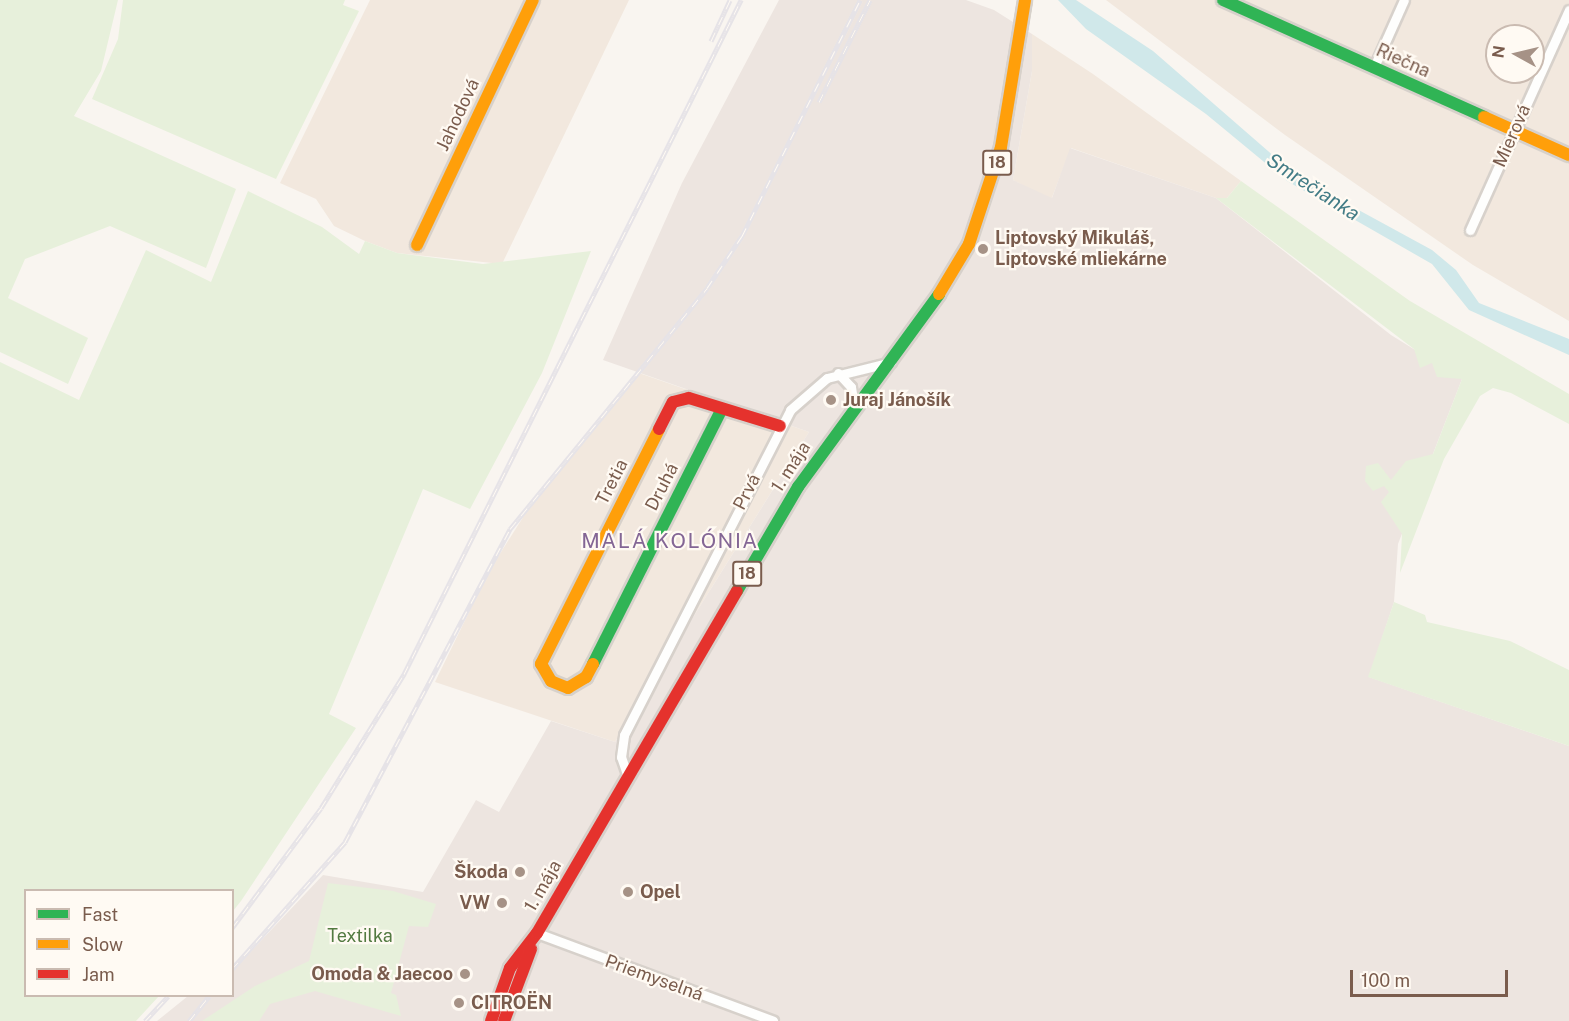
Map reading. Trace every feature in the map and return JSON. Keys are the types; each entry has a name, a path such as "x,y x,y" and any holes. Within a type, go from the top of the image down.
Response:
{"street":[{"name":"Jahodová","path":"417,245 533,0"},
{"name":"Riečna","path":"1223,0 1569,155"},
{"path":"1374,67 1404,0"},
{"name":"1. mája","path":"491,1021 510,968 537,933 798,487 854,406 891,362 943,290 983,212 1001,147 1024,4"},
{"name":"Mierová","path":"1470,230 1569,10"},
{"name":"Prvá","path":"628,777 621,757 624,735 780,426 800,397 838,373 891,362"},
{"path":"838,373 851,387 854,406"},
{"name":"Tretia","path":"586,677 568,688 551,681 541,664 549,646 676,399 722,409"},
{"path":"722,409 780,426"},
{"name":"Druhá","path":"586,677 722,409"},
{"name":"1. mája","path":"504,1021 537,933"},
{"name":"Priemyselná","path":"537,933 773,1021"}],"shaded area":[{"path":"370,0 629,0 502,264 397,253 334,226 316,199 280,183"},
{"path":"779,0 966,0 994,10 1032,34 1032,71 1013,180 1052,198 1070,148 1216,198 1391,335 1462,379 1398,544 1394,602 1369,677 1569,746 1569,1021 157,1021 187,997 234,997 234,963 254,948 323,875 423,892 476,800 499,812 551,721 615,742 809,432 603,360 682,183"},
{"path":"1106,0 1569,0 1569,321 1473,265 1285,135"},
{"path":"1032,34 1093,74 1241,181 1227,198 1216,198 1071,148 1051,200 1013,180 1032,71"},
{"name":"MALÁ KOLÓNIA","path":"639,373 809,432 615,742 435,682 489,571 527,511"}],"green space":[{"path":"0,0 118,0 101,71 74,116 236,189 206,268 110,226 25,259 8,298 88,338 68,384 0,352"},
{"path":"123,0 345,0 343,5 359,11 276,179 92,99 118,39"},
{"path":"1241,181 1410,301 1569,394 1569,424 1511,393 1493,388 1480,396 1444,459 1400,573 1402,534 1381,502 1389,492 1384,486 1373,491 1365,481 1366,466 1378,463 1391,480 1406,461 1433,454 1462,379 1437,377 1432,363 1420,368 1414,349 1216,198 1227,198"},
{"path":"248,191 322,227 359,254 365,241 397,253 483,264 591,251 542,373 470,509 423,489 329,714 356,728 241,901 234,910 234,889 24,889 24,997 158,997 136,1021 0,1021 0,362 79,400 146,250 211,282"},
{"path":"1394,602 1425,615 1427,622 1510,641 1569,670 1569,746 1368,677"},
{"name":"Textilka","path":"328,883 393,891 436,904 428,927 409,926 391,993 396,995 401,1016 315,991 270,1004 259,1021 202,1021 255,986 309,961"}],"water":[{"name":"Smrečianka","path":"1058,0 1076,0 1153,51 1298,177 1432,250 1456,270 1479,303 1569,339 1569,355 1469,310 1432,264 1287,181 1206,114 1086,29"}],"railway":[{"path":"711,41 730,0"},
{"path":"234,925 321,808 404,674 741,0"},
{"path":"234,967 345,842 510,529 707,288 742,236 860,0"},
{"path":"819,102 870,0"},
{"path":"145,1021 167,997"},
{"path":"189,1021 208,997"}],"traffic: fast":[{"path":"1223,0 1484,117"},
{"path":"737,591 798,487 939,294"},
{"path":"593,664 722,409"}],"traffic: slow":[{"path":"417,245 533,0"},
{"path":"939,294 969,244 1001,147 1025,0"},
{"path":"1484,117 1569,155"},
{"path":"593,664 586,677 568,688 551,681 541,664 659,429"}],"traffic: jam":[{"path":"659,429 673,402 689,398 780,426"},
{"path":"491,1021 510,968 537,933 737,591"},
{"path":"504,1021 531,949"}],"place":[{"name":"Liptovský Mikuláš, Liptovské mliekárne","path":"983,249"},
{"name":"Juraj Jánošík","path":"831,400"},
{"name":"Škoda","path":"520,872"},
{"name":"Opel","path":"628,892"},
{"name":"VW","path":"502,903"},
{"name":"Omoda & Jaecoo","path":"465,974"},
{"name":"CITROËN","path":"459,1003"}],"district":[{"name":"MALÁ KOLÓNIA","path":"670,541"}]}
